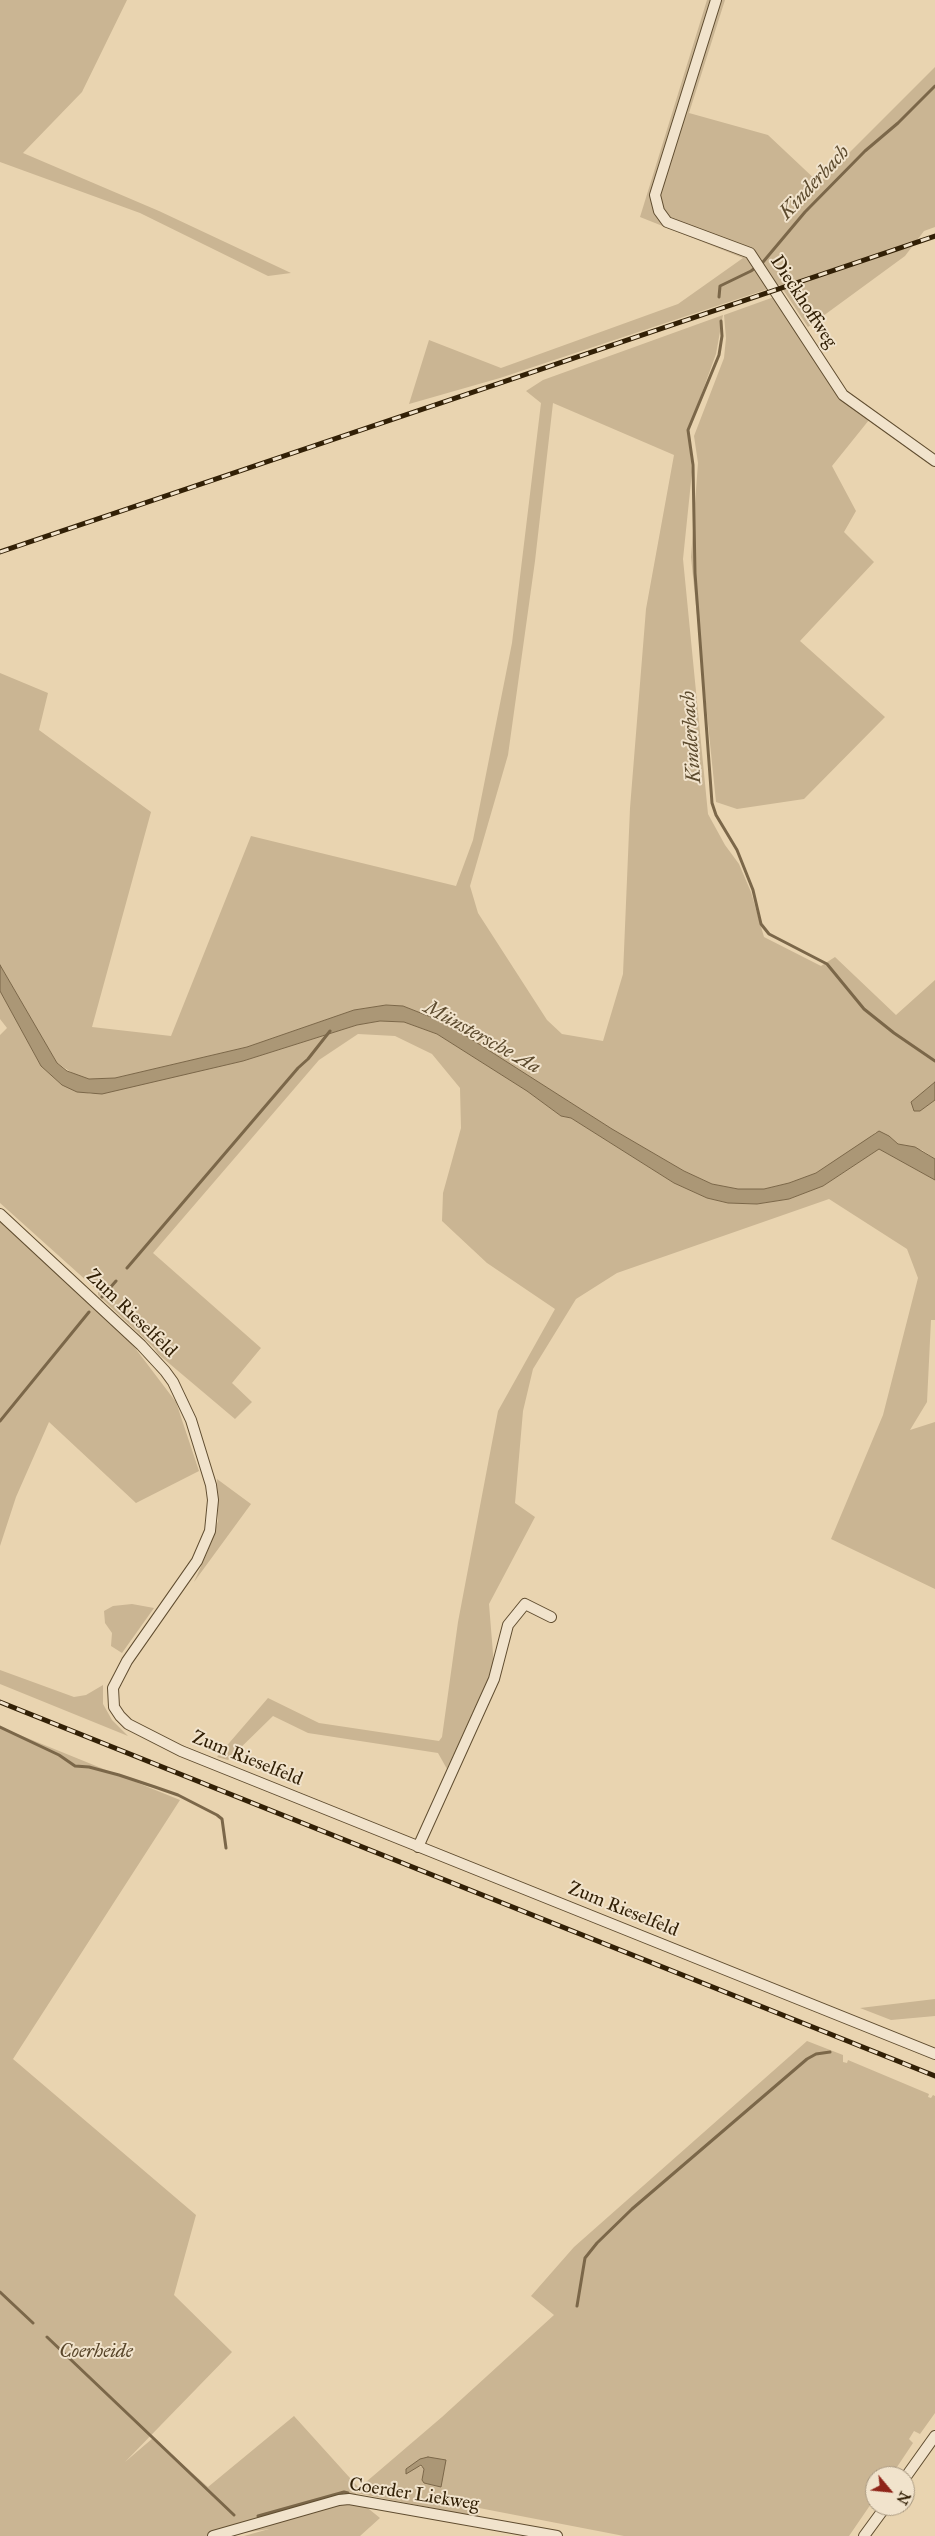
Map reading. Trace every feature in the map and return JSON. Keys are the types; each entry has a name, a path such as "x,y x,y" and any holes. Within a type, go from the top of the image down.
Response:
{"street":[{"name":"Dieckhoffweg","path":"716,0 655,195 659,211 667,222 751,255 844,395 935,461"},
{"name":"Zum Rieselfeld","path":"0,1214 142,1346 165,1371 173,1382 191,1420 211,1485 210,1531 197,1561 118,1675 112,1699 120,1716 137,1730 181,1752 935,2054"},
{"path":"418,1847 494,1679 508,1625 525,1604 551,1617"},
{"path":"914,2466 935,2436"},
{"name":"Coerder Liekweg","path":"213,2536 339,2500 350,2499 557,2536"},
{"path":"864,2536 879,2516"}],"green space":[{"path":"0,0 127,0 82,92 23,153 159,211 291,273 268,276 140,213 0,162"},
{"path":"707,0 725,0 689,113 768,135 819,183 935,67 935,227 924,231 905,256 808,327 780,285 500,378 409,404 429,340 501,368 678,304 743,258 640,217"},
{"path":"774,297 839,398 869,420 832,466 856,511 844,532 874,562 800,641 885,717 804,799 737,809 716,802 691,557 698,463 694,436 724,358 726,338 724,315"},
{"path":"723,315 716,354 688,431 692,472 683,559 708,814 725,845 739,864 751,892 764,937 821,966 835,957 896,1015 935,980 935,1082 911,1102 920,1111 935,1100 935,1159 922,1150 898,1144 889,1136 876,1132 867,1140 816,1173 789,1183 764,1189 738,1189 712,1184 684,1171 612,1129 446,1023 403,1006 386,1005 354,1010 247,1047 115,1078 89,1079 77,1076 57,1063 0,965 0,673 48,693 39,730 151,812 92,1027 171,1036 251,836 456,886 473,840 512,643 541,403 526,391 543,380","holes":["553,403 674,455 646,609 630,808 623,974 603,1041 562,1034 547,1020 478,913 470,886 508,755 535,561"]},
{"path":"0,991 41,1066 62,1085 91,1094 243,1061 357,1025 380,1021 404,1022 437,1034 527,1091 561,1116 571,1118 674,1183 707,1198 728,1203 757,1204 789,1199 823,1186 879,1149 935,1180 935,1320 931,1320 927,1402 910,1430 935,1422 935,1589 831,1539 883,1415 918,1278 907,1249 829,1199 617,1273 576,1299 533,1369 523,1411 515,1503 535,1517 489,1604 494,1666 447,1769 438,1753 308,1733 273,1716 228,1760 217,1757 268,1698 319,1723 439,1741 442,1737 458,1622 498,1411 555,1309 487,1263 442,1221 443,1193 461,1128 460,1088 432,1054 395,1036 358,1034 319,1060 153,1253 261,1348 232,1383 252,1402 235,1419 158,1354 98,1295 98,1291 0,1203 0,1035 7,1028 0,1019"},
{"path":"0,1221 132,1344 176,1402 199,1471 136,1503 49,1422 16,1497 0,1546"},
{"path":"217,1479 251,1504 194,1582 218,1521"},
{"path":"132,1604 154,1608 122,1653 111,1646 112,1633 105,1623 104,1611 113,1606"},
{"path":"0,1670 74,1697 86,1695 103,1685 103,1704 112,1720 128,1736 0,1684"},
{"name":"Coerheide","path":"0,1727 180,1800 13,2059 196,2215 174,2295 232,2352 125,2462 153,2438 208,2487 294,2416 359,2488 442,2417 554,2315 531,2296 574,2247 807,2041 843,2055 843,2062 847,2063 848,2060 929,2094 928,2097 935,2096 935,2413 920,2434 914,2431 909,2439 913,2443 898,2466 865,2466 865,2513 849,2536 624,2536 479,2508 478,2517 356,2493 354,2497 380,2518 360,2536 244,2536 269,2529 224,2536 0,2536","holes":["443,2459 441,2486 424,2483 422,2480 424,2467 417,2466"]},
{"path":"935,1999 935,2016 891,2020 860,2008"}],"shaded area":[{"path":"0,965 57,1063 67,1071 89,1079 115,1078 247,1047 354,1010 386,1005 403,1006 446,1023 612,1129 684,1171 712,1184 738,1189 764,1189 789,1183 816,1173 879,1131 889,1136 898,1144 915,1147 935,1159 935,1180 879,1149 823,1186 789,1199 757,1204 728,1203 707,1198 674,1183 571,1118 561,1116 527,1091 437,1034 404,1022 380,1021 357,1025 243,1061 102,1094 77,1092 62,1085 41,1066 0,991"},
{"path":"935,1082 935,1100 920,1111 914,1111 911,1102"},
{"path":"428,2457 446,2460 441,2487 424,2483 422,2480 424,2469 421,2465 406,2474 406,2469 420,2459"}],"waterway":[{"name":"Kinderbach","path":"719,297 720,286 751,271 763,262 805,212 865,151 898,123 935,86"},
{"name":"Kinderbach","path":"721,321 722,336 719,355 688,430 693,465 695,573 712,803 716,815 737,850 753,890 761,924 769,934 827,964 864,1009 894,1033 935,1061"},
{"path":"127,1268 298,1068 308,1059 330,1031"},
{"path":"102,1297 116,1281"},
{"path":"0,1421 89,1312"},
{"path":"0,1727 59,1755 75,1766 89,1767 155,1787 178,1795 217,1815 222,1819 226,1848"},
{"path":"577,2306 585,2258 597,2243 632,2209 807,2059 816,2054 830,2052"},
{"path":"0,2292 33,2323"},
{"path":"47,2337 234,2515"},
{"path":"258,2516 344,2492 348,2493"}],"railway":[{"path":"0,552 935,236"},
{"path":"0,1702 935,2076"}],"water label":[{"name":"Münstersche Aa","path":"482,1038"}]}
